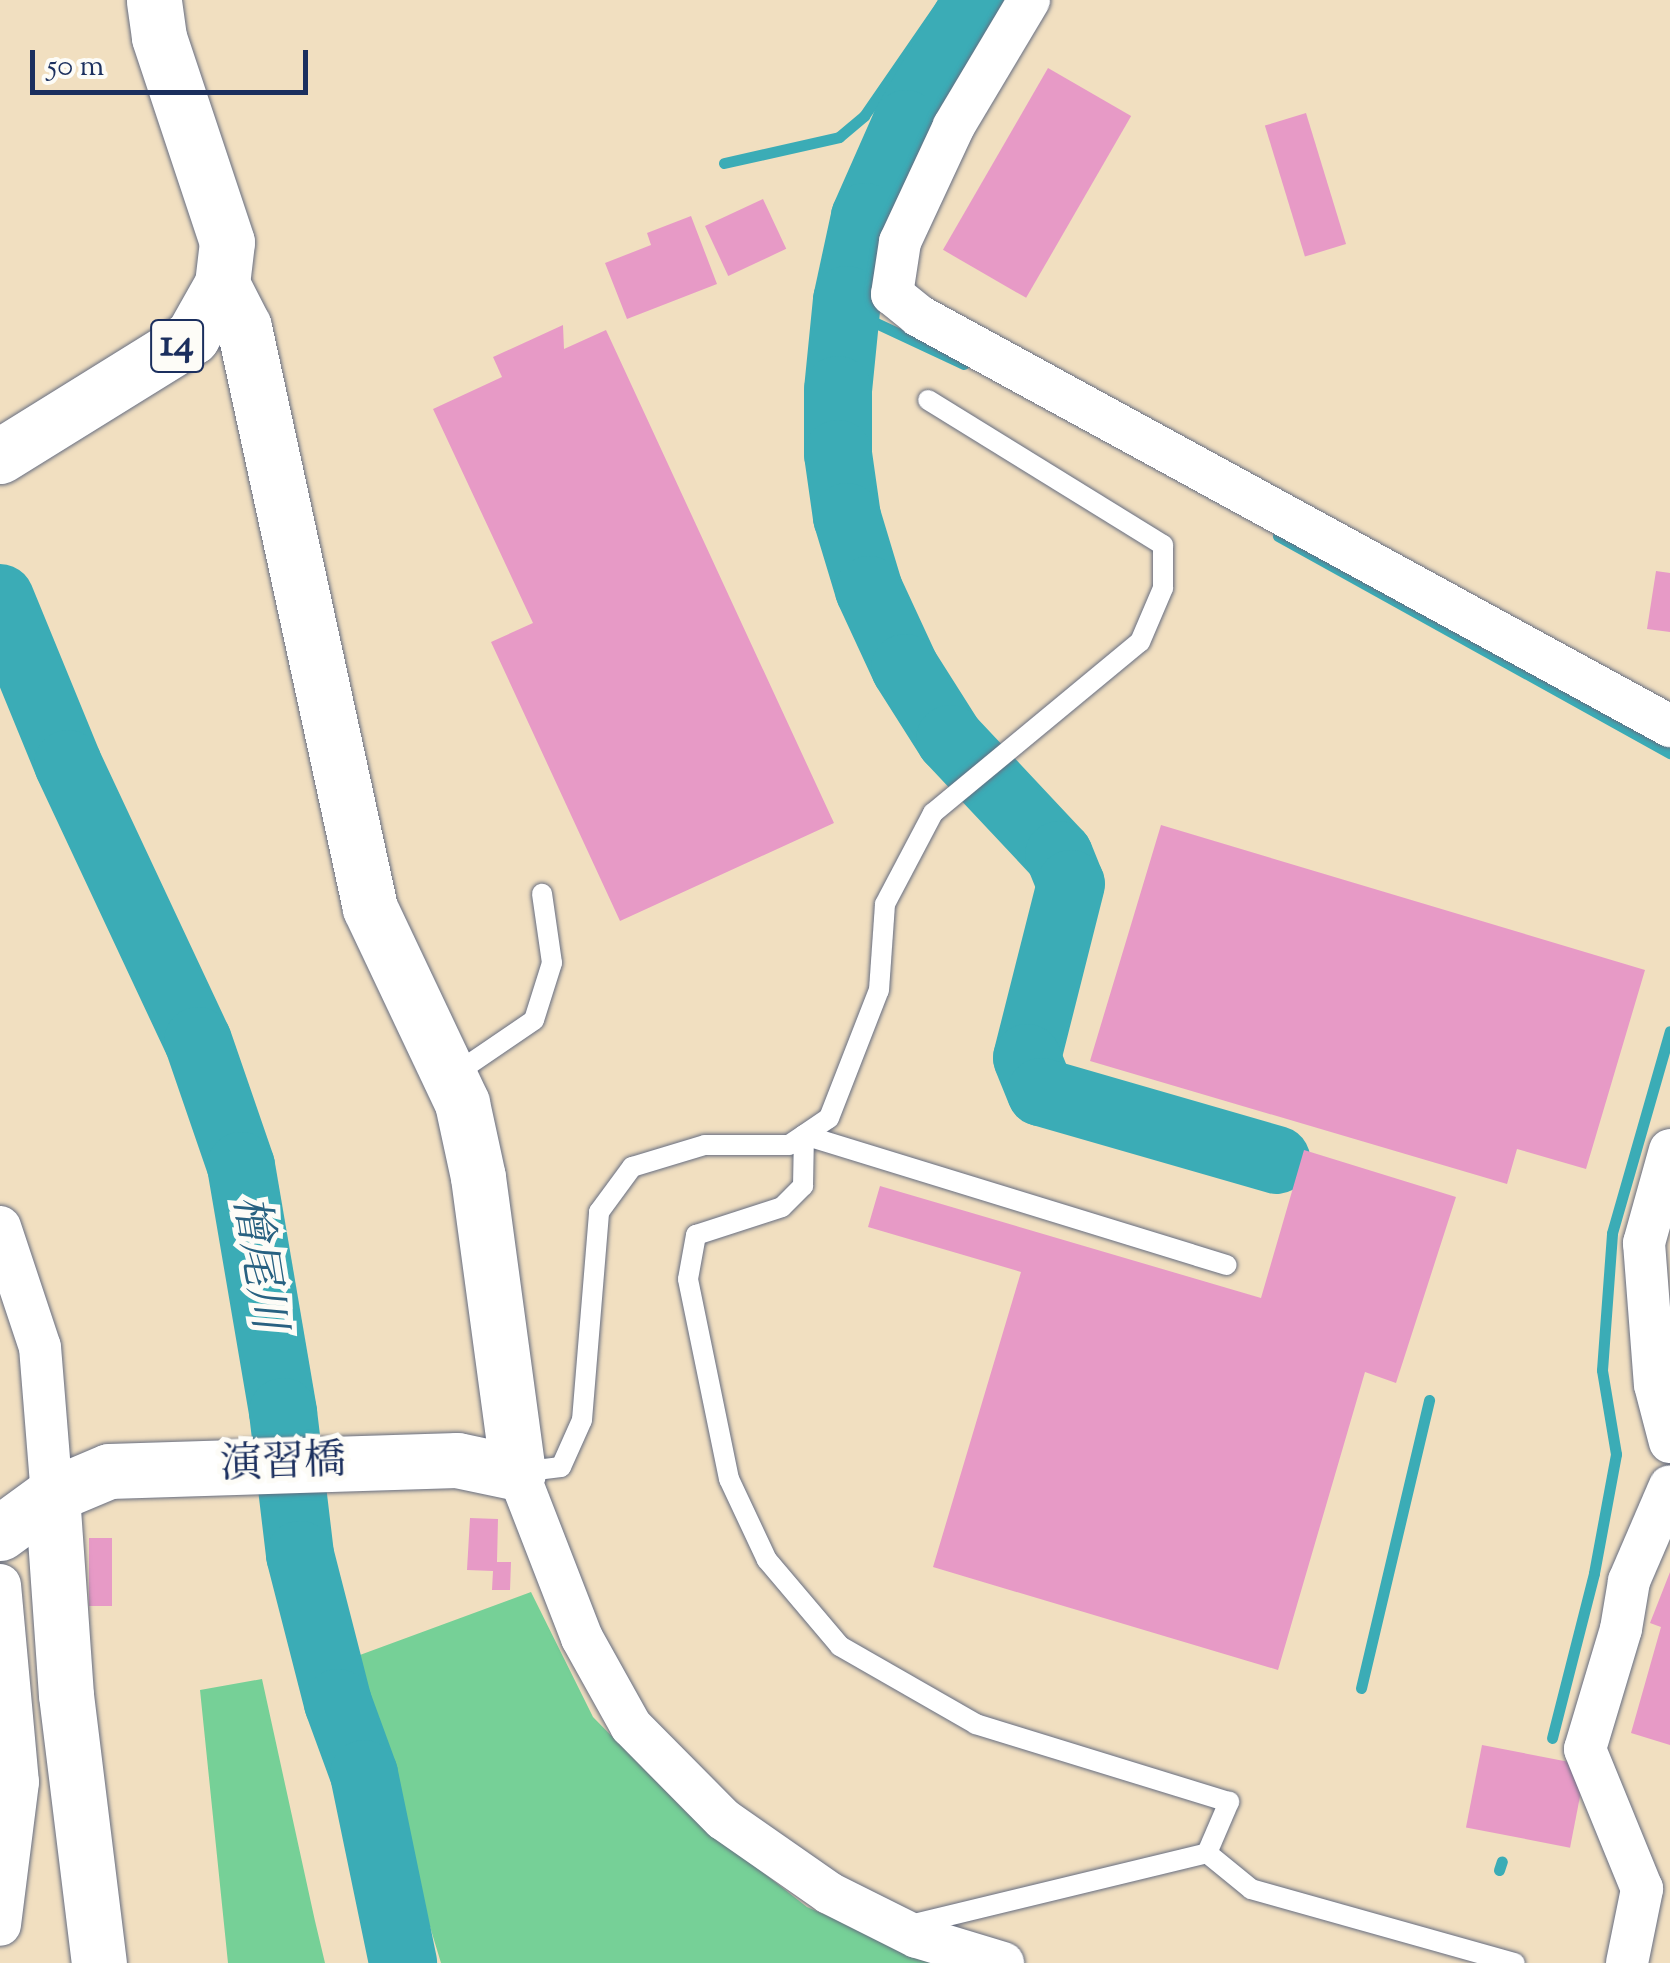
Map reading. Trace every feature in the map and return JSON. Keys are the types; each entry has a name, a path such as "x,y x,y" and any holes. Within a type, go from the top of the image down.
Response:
{"street":[{"path":"154,0 159,37 226,242 222,284 244,327 370,908 462,1103 478,1177 518,1473 582,1638 631,1726 723,1820 829,1893 900,1928 1003,1963"},
{"path":"1029,0 946,142 900,242 892,294 936,326 1670,726"},
{"name":"14","path":"0,456 192,337 210,313 222,284"},
{"path":"1670,1150 1644,1243 1654,1385 1670,1442"},
{"path":"0,1227 40,1347 66,1694 99,1963"},
{"name":"演習橋","path":"52,1495 109,1471 457,1460 518,1473"},
{"path":"1627,1963 1642,1889 1585,1749 1621,1629 1629,1582 1670,1486"},
{"path":"0,1533 52,1495"},
{"path":"0,1585 18,1782 0,1925"}],"lane":[{"path":"518,1473 561,1466 582,1420 599,1212 632,1167 706,1144 789,1144 829,1118 879,990 885,904 933,813 1140,642 1164,588 1164,545 928,400"},
{"path":"451,1077 477,1064 534,1020 552,963 542,894"},
{"path":"804,1135 1226,1265"},
{"path":"804,1135 803,1186 782,1207 696,1236 688,1279 729,1479 766,1560 840,1646 976,1724 1229,1802 1207,1854"},
{"path":"900,1928 1207,1854"},
{"path":"1207,1854 1251,1889 1516,1963"}],"green space":[{"path":"531,1592 593,1717 688,1814 807,1907 938,1963 441,1963 349,1659"},
{"path":"262,1679 325,1963 228,1963 200,1690"}],"building":[{"path":"1048,68 1131,116 1026,298 943,250"},
{"path":"1306,113 1346,244 1305,257 1265,126"},
{"path":"763,199 786,249 728,276 705,226"},
{"path":"691,216 717,284 627,319 605,263 651,245 647,233"},
{"path":"563,325 564,349 606,330 834,823 620,921 491,642 533,623 433,409 502,377 493,357"},
{"path":"1656,571 1670,573 1670,632 1647,629"},
{"path":"1161,825 1645,970 1586,1169 1517,1149 1507,1184 1090,1061"},
{"path":"1304,1150 1456,1197 1396,1383 1365,1372 1278,1670 933,1567 1021,1272 868,1227 880,1186 1261,1298"},
{"path":"470,1518 498,1519 497,1562 511,1562 510,1590 492,1590 493,1571 467,1570"},
{"path":"89,1538 112,1538 112,1606 89,1606"},
{"path":"1670,1572 1670,1745 1631,1733 1661,1627 1650,1623"},
{"path":"1482,1745 1586,1765 1570,1848 1466,1827"}],"waterway":[{"path":"724,163 839,137 864,116 944,0"},
{"path":"977,0 906,124 865,217 847,300 838,390 838,454 847,517 869,590 905,668 950,739 1059,855 1071,884 1027,1058 1041,1092 1276,1160"},
{"path":"846,309 964,364"},
{"path":"1278,536 1670,753"},
{"name":"檜尾川","path":"0,598 68,764 198,1041 241,1166 283,1412 300,1555 338,1703 364,1774 403,1963"},
{"path":"1552,1738 1594,1573 1616,1454 1602,1370 1612,1233 1670,1031"},
{"path":"1361,1688 1429,1400"},
{"path":"1499,1870 1502,1861"}]}
